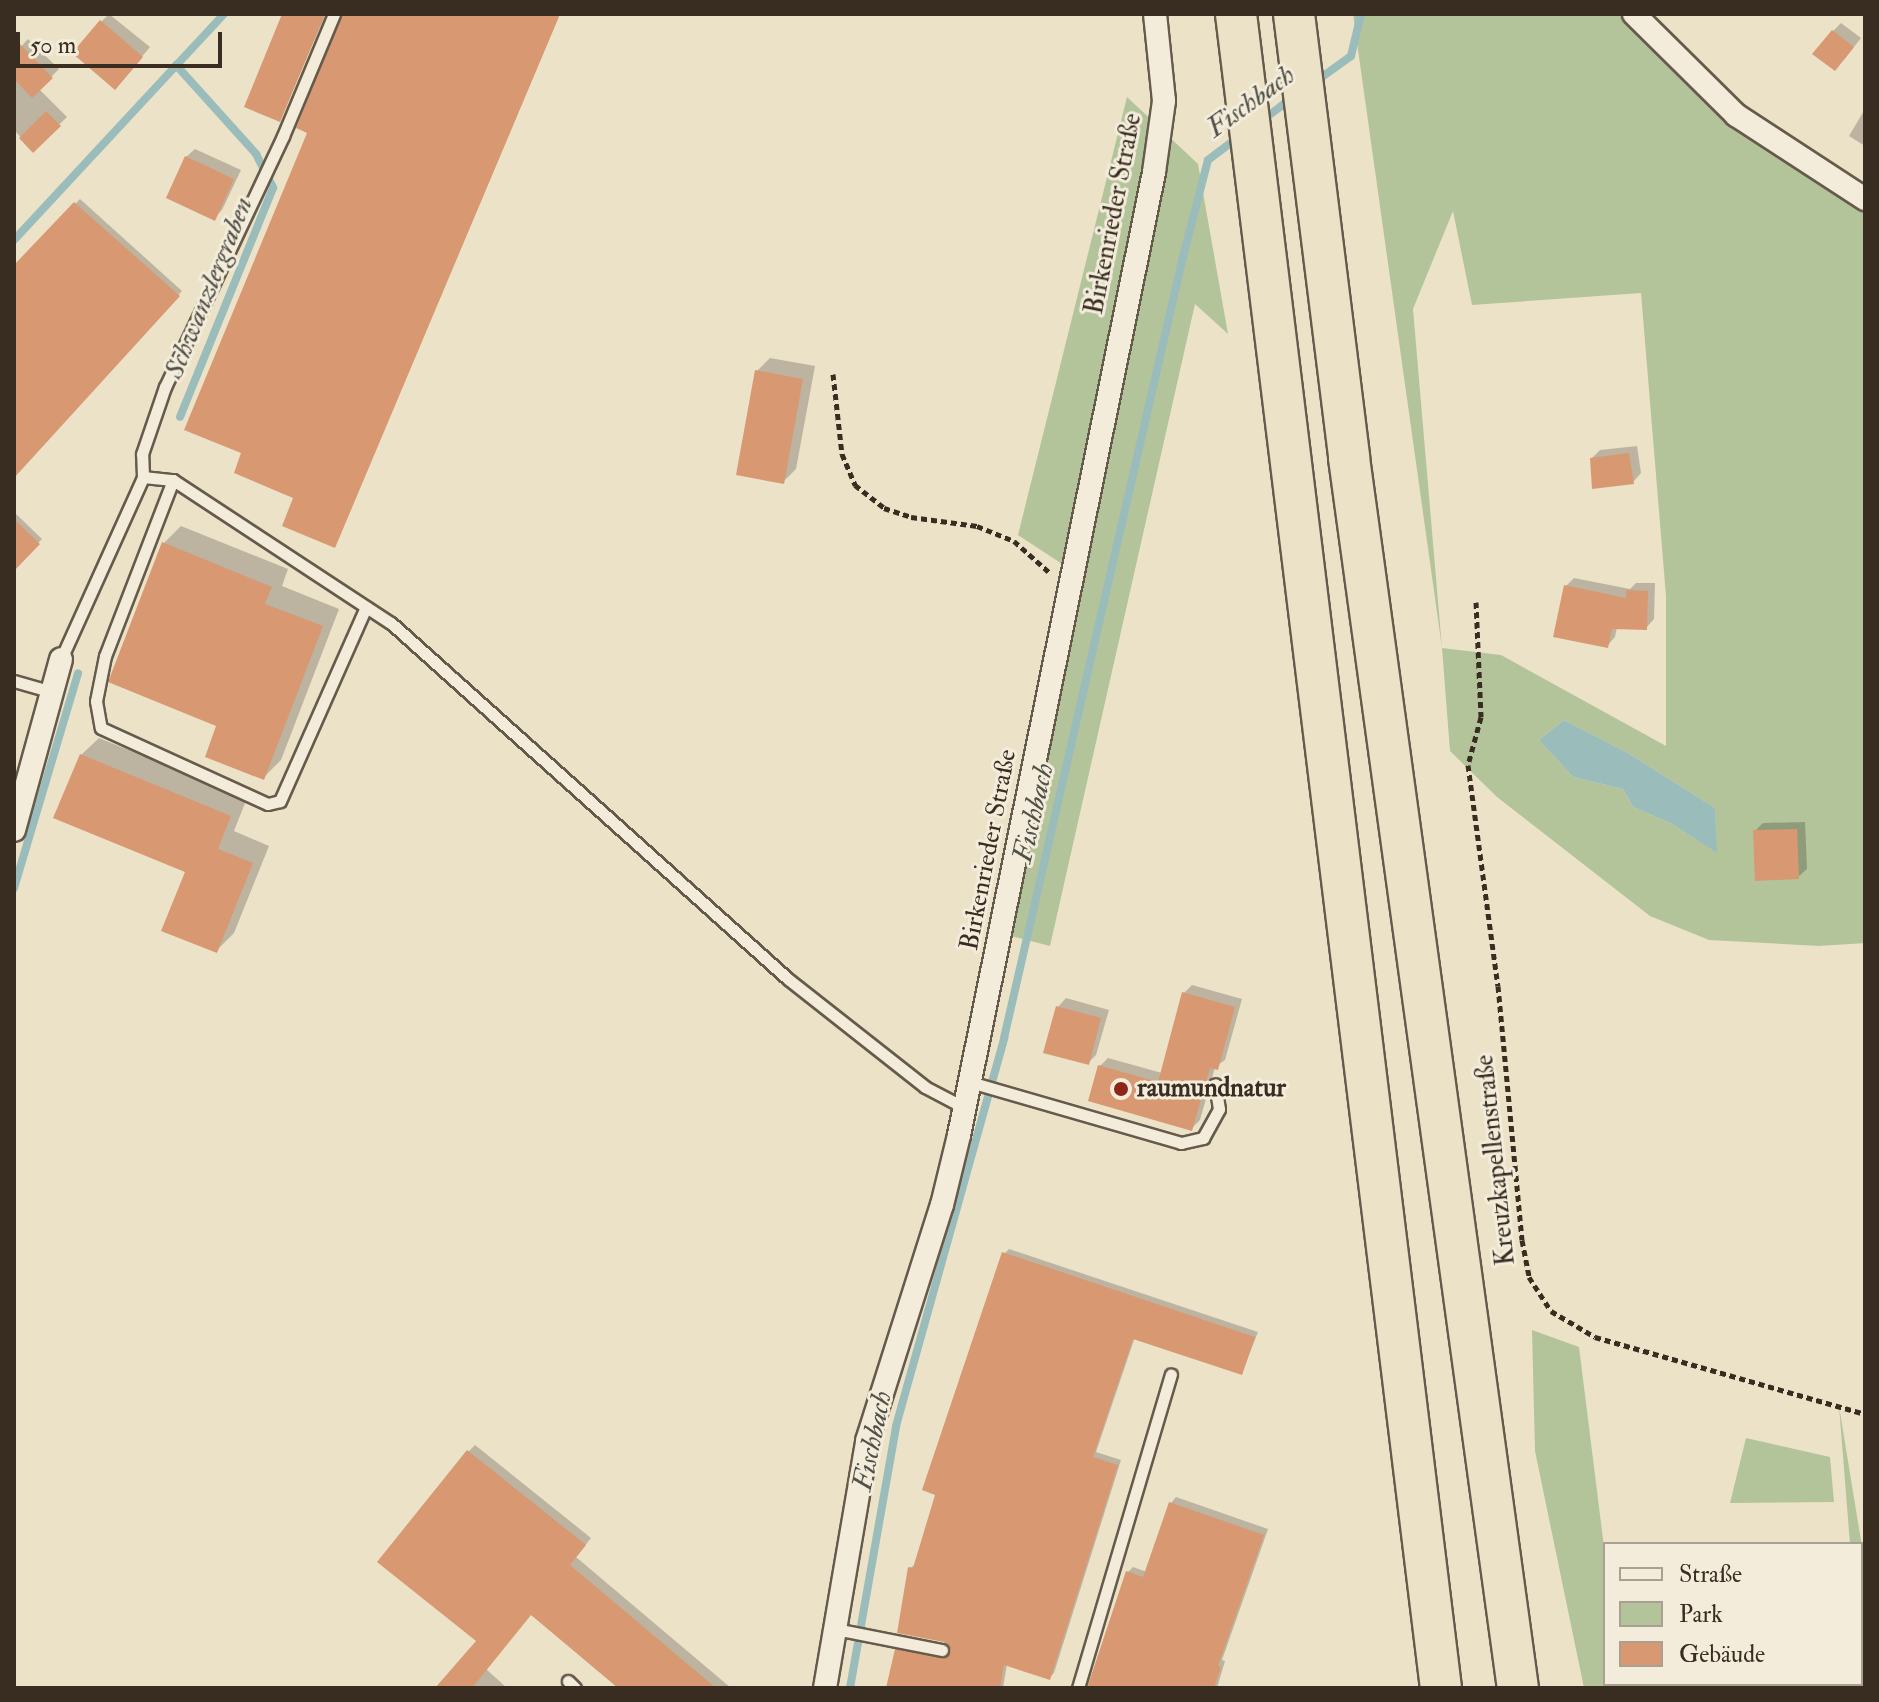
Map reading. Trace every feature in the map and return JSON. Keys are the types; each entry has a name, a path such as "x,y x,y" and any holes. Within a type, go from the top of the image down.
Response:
{"highway":[{"path":"1236,14 1441,1688"},
{"path":"1294,14 1354,490 1518,1688"}],"street":[{"name":"Birkenrieder Straße","path":"825,1688 838,1629 867,1441 942,1205 972,1082 1156,158 1164,101 1155,14"},
{"path":"1634,14 1736,115 1865,199"},
{"path":"14,830 61,659"}],"lane":[{"path":"61,659 143,477 142,454 165,387 274,154 334,14"},
{"path":"143,477 173,480 402,633 788,979 925,1087 965,1108"},
{"path":"173,480 105,656 96,701 101,728 268,804 280,801 366,607"},
{"path":"14,681 52,692"},
{"path":"972,1082 1181,1143 1203,1138 1219,1109 1215,1084"},
{"path":"1078,1688 1171,1375"},
{"path":"838,1629 942,1650"}],"path":[{"path":"833,374 842,454 855,485 884,508 911,517 977,526 1014,541 1052,574 1069,583"},
{"name":"Kreuzkapellenstraße","path":"1476,602 1481,717 1468,765 1498,986 1522,1240 1529,1277 1551,1311 1595,1337 1865,1414"}],"green space":[{"path":"1353,14 1626,14 1865,208 1865,943 1819,946 1709,940 1650,916 1497,797 1450,751 1442,648","holes":["1453,211 1472,305 1641,293 1666,596 1666,746 1501,655 1442,648 1413,309","1564,720 1628,753 1715,808 1716,852 1672,824 1633,807 1623,789 1573,777 1539,740"]},
{"path":"1127,97 1198,164 1228,334 1195,304 1050,946 1011,936 1085,579 1018,535"},
{"path":"1532,1330 1579,1347 1603,1542 1603,1686 1622,1688 1584,1688 1535,1451"},
{"path":"1839,1406 1861,1542 1850,1542"},
{"path":"1746,1438 1830,1457 1834,1502 1730,1503"},
{"path":"1863,1553 1865,1688 1860,1688 1863,1686"}],"water":[{"path":"1564,720 1628,753 1715,808 1717,853 1672,824 1633,807 1623,789 1573,777 1539,740"}],"building":[{"path":"282,14 325,14 280,122 244,107"},
{"path":"342,14 560,14 335,548 282,526 293,498 234,473 241,453 184,430 307,133 296,128"},
{"path":"100,20 143,57 115,90 72,53"},
{"path":"1832,30 1854,47 1835,71 1812,54"},
{"path":"14,38 53,78 32,98 14,79"},
{"path":"46,111 61,126 33,153 19,138"},
{"path":"185,156 234,179 215,221 166,198"},
{"path":"74,202 180,296 14,478 14,265"},
{"path":"755,370 803,379 784,484 736,475"},
{"path":"1629,453 1634,484 1592,489 1590,458"},
{"path":"14,519 40,544 14,571"},
{"path":"162,542 272,587 265,604 323,626 264,780 205,757 216,726 108,682"},
{"path":"1564,585 1626,598 1626,590 1648,591 1647,630 1612,629 1608,648 1553,637"},
{"path":"80,754 231,816 218,849 253,863 217,953 161,931 185,872 53,818"},
{"path":"1797,829 1799,879 1755,881 1753,830"},
{"path":"1182,992 1235,1007 1218,1070 1210,1068 1192,1131 1088,1101 1098,1065 1158,1082"},
{"path":"1056,1006 1101,1018 1089,1065 1043,1053"},
{"path":"1002,1252 1255,1337 1242,1375 1133,1339 1093,1457 1118,1465 1050,1680 1004,1665 1000,1688 886,1688 895,1649 941,1658 950,1652 944,1642 897,1633 908,1567 913,1568 935,1495 922,1490"},
{"path":"467,1450 586,1545 570,1565 716,1688 618,1688 531,1615 472,1688 435,1688 476,1641 377,1562"},
{"path":"1169,1502 1264,1535 1218,1666 1221,1667 1214,1688 1087,1688 1126,1571 1143,1577"}],"waterway":[{"path":"14,240 224,14"},
{"name":"Fischbach","path":"1315,82 1351,56 1361,14"},
{"name":"Schwanzlergraben","path":"176,65 256,154 273,188 180,417"},
{"name":"Fischbach","path":"1260,122 1291,99"},
{"name":"Fischbach","path":"850,1688 896,1426 1004,1038 1182,261 1208,160 1239,137"},
{"name":"Schwanzlergraben","path":"14,888 78,673"}],"place":[{"name":"raumundnatur","path":"1121,1089"}]}
